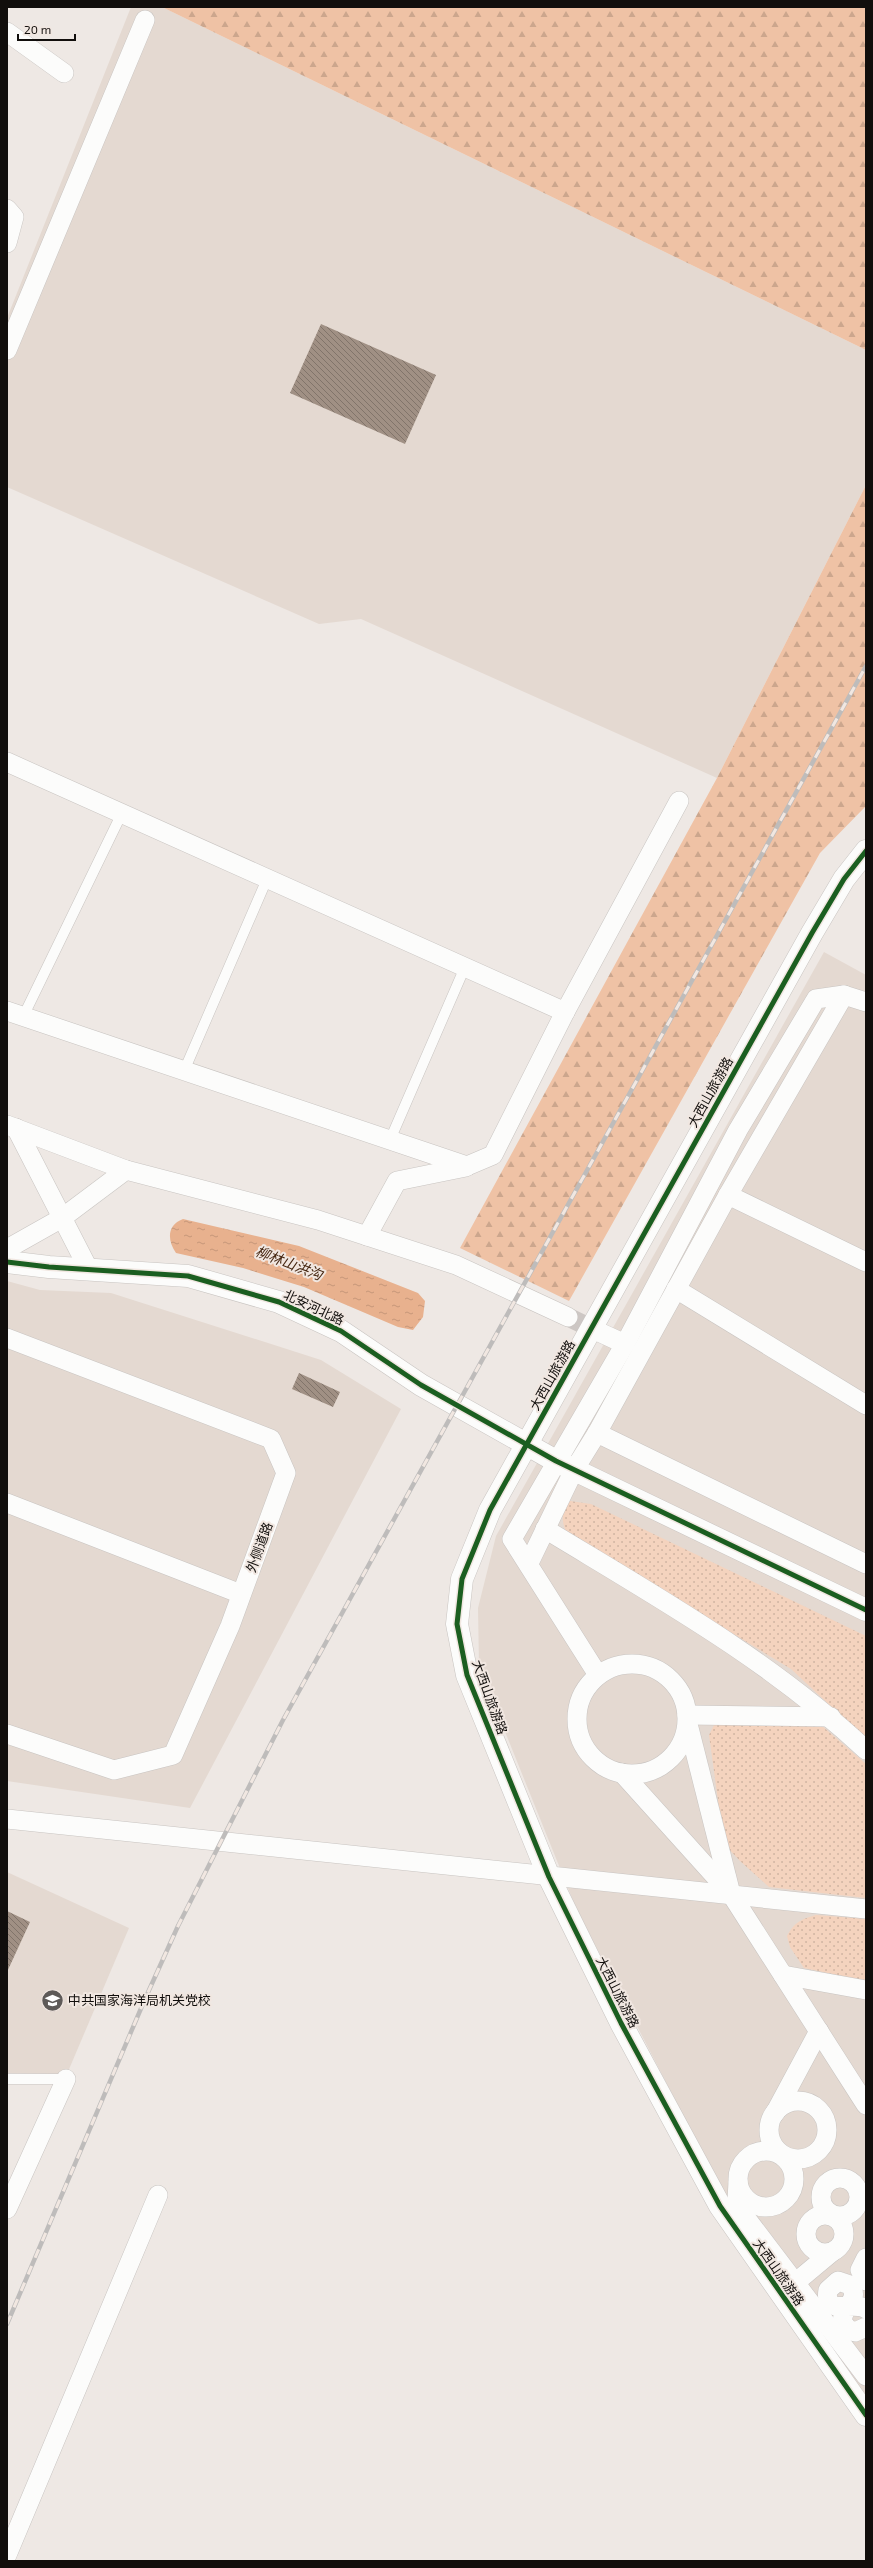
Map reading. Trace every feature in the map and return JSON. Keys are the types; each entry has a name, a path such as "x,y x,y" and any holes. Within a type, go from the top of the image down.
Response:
{"street":[{"path":"7,350 145,20"},
{"path":"7,32 64,73"},
{"path":"7,209 14,217 7,243"},
{"path":"7,762 565,1012"},
{"path":"367,1236 397,1181 467,1166 493,1155 565,1012 679,800"},
{"name":"大西山旅游路","path":"866,851 844,879 812,933 490,1510 462,1579 457,1624 468,1675 549,1877 621,2023 720,2206 866,2415"},
{"path":"598,1675 512,1539 565,1466 597,1433 728,1195 844,995"},
{"path":"528,1563 545,1529 565,1466 626,1344 738,1130 816,999 844,995 866,1002"},
{"path":"15,1014 467,1166"},
{"path":"11,1127 126,1170 318,1220 456,1265 568,1317"},
{"path":"11,1127 89,1270"},
{"path":"7,1249 62,1218 126,1170"},
{"path":"728,1195 866,1262"},
{"name":"北安河北路","path":"7,1262 89,1270 188,1276 279,1302 341,1331 421,1385 565,1466 866,1610"},
{"path":"676,1289 866,1405"},
{"path":"599,1332 626,1344"},
{"name":"外侧道路","path":"7,1338 271,1439 286,1473 242,1594 173,1755 114,1770 7,1734"},
{"path":"597,1433 866,1564"},
{"path":"7,1503 242,1594"},
{"path":"545,1529 734,1644 831,1717 866,1750"},
{"path":"687,1718 680,1746 674,1756 659,1768 641,1774 622,1773 605,1767 591,1756 580,1734 577,1723 579,1705 586,1688 598,1675 614,1667 632,1664 650,1667 666,1675 678,1688 686,1704 687,1718 731,1894"},
{"path":"687,1718 831,1717"},
{"path":"622,1773 731,1894 866,2105"},
{"path":"7,1819 549,1877 731,1894 866,1909"},
{"path":"783,1975 866,1990"},
{"path":"738,2182 744,2197 758,2206 766,2208 783,2202 792,2191 794,2178 793,2169 771,2140 769,2131 774,2114 819,2031"},
{"path":"7,2209 66,2079"},
{"path":"774,2114 790,2103 804,2102 817,2108 823,2116 826,2125 827,2135 824,2144 814,2154 800,2159 766,2151 751,2155 740,2167 737,2200 740,2210 866,2376"},
{"path":"7,2555 158,2195"},
{"path":"796,2282 832,2252 842,2243 844,2230 838,2219 832,2216 821,2215 812,2220 806,2235 814,2249 820,2252 832,2252"},
{"path":"866,2258 860,2270 866,2281"},
{"path":"858,2307 842,2315 843,2323 848,2329 863,2329"},
{"path":"841,2343 863,2329"}],"lane":[{"path":"15,1014 122,813"},
{"path":"184,1071 267,879"},
{"path":"390,1140 465,967"},
{"path":"7,2079 66,2079"}],"shaded area":[{"path":"131,7 162,7 866,350 866,485 717,778 361,619 319,624 7,487 7,318"},
{"path":"824,952 866,975 866,2395 733,2212 576,1908 479,1667 478,1608 496,1536"},
{"path":"7,1281 40,1290 111,1293 321,1360 401,1409 190,1808 7,1781"},
{"path":"570,1501 591,1504 866,1636 866,1739 791,1669 567,1533 563,1523 563,1513 564,1505"},
{"path":"812,1723 822,1726 866,1764 866,1898 769,1887 740,1861 724,1844 709,1735 714,1725"},
{"name":"中共国家海洋局机关党校","path":"7,1872 129,1928 67,2074 7,2073"},
{"path":"816,1915 866,1919 866,1981 804,1968 790,1947 787,1936 796,1924"}],"green space":[{"path":"162,7 866,7 866,350"},
{"path":"866,485 866,806 820,853 569,1301 460,1248 717,778"}],"water":[{"name":"柳林山洪沟","path":"183,1219 299,1246 418,1293 425,1301 423,1317 413,1330 398,1327 304,1287 243,1268 176,1253 171,1243 170,1233 174,1225"}],"building":[{"path":"321,324 436,375 405,444 290,393"},
{"path":"299,1373 340,1392 333,1407 292,1389"},
{"path":"7,1911 30,1922 7,1972"}],"tunnel":[{"path":"568,1317 599,1332"}],"railway":[{"path":"7,2324 145,1999 178,1926 283,1720 866,666"}],"cycle path":[{"path":"866,851 844,879 812,933 490,1510 462,1579 457,1624 467,1675 549,1877 621,2023 720,2206 866,2415"},
{"path":"7,1262 49,1267 188,1276 279,1302 341,1331 421,1385 556,1461 866,1610"}],"place":[{"name":"中共国家海洋局机关党校","path":"53,2000"}]}
